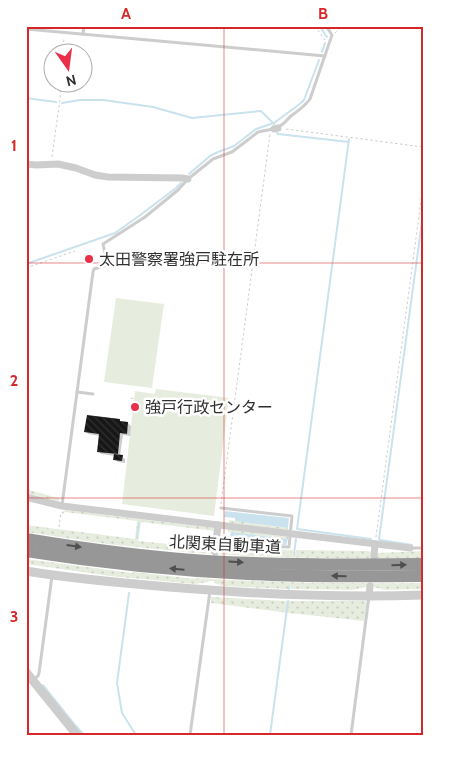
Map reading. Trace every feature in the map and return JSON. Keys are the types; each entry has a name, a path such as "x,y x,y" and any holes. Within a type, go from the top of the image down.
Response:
{"highway":[{"name":"北関東自動車道","path":"26,539 140,555 207,561 330,565 423,564"},
{"name":"北関東自動車道","path":"26,551 207,572 292,576 423,576"}],"street":[{"path":"26,164 58,164 108,177 188,179"},
{"path":"26,497 62,506 410,548"},
{"path":"215,548 218,525"},
{"path":"374,556 375,544"},
{"path":"26,572 98,581 210,586 261,594 423,595"},
{"path":"369,596 370,586"},
{"path":"26,672 77,735"}],"lane":[{"path":"83,34 84,26"},
{"path":"62,506 94,269 107,263 103,244 145,217 213,159 232,152 258,132 285,124 288,119 306,104 310,99 332,35 326,26"},
{"path":"26,29 325,56"},
{"path":"77,392 92,394"},
{"path":"215,548 289,547 292,516 221,508"},
{"path":"410,548 423,548"},
{"path":"33,680 39,673 52,576"},
{"path":"190,735 210,586"},
{"path":"350,735 369,596"}],"path":[{"path":"315,26 329,44"},
{"path":"332,35 342,26"},
{"path":"408,26 423,28"},
{"path":"64,42 65,32"},
{"path":"51,165 60,92"},
{"path":"221,508 270,134 276,128 423,147"},
{"path":"375,544 423,186"},
{"path":"26,268 75,251"},
{"path":"59,527 62,506"}],"green space":[{"path":"116,298 164,304 152,388 104,382"},
{"path":"156,389 229,398 214,516 122,504 135,391 155,394"},
{"path":"26,489 61,499 58,501 26,493"},
{"path":"66,510 214,528 215,531 141,522 138,541 218,549 221,547 293,550 292,554 295,554 296,550 367,551 378,553 423,551 423,558 310,558 225,555 107,544 26,532 26,525 135,539 137,521 65,512 62,514"},
{"path":"229,520 288,528 288,530 229,523"},
{"path":"228,529 288,537 288,539 228,532"},
{"path":"26,559 195,579 309,583 423,583 423,589 386,590 368,585 367,587 352,590 291,589 291,587 288,589 223,586 214,583 214,581 194,584 110,576 26,564"},
{"path":"211,597 286,601 365,601 367,603 364,621 211,603"}],"water":[{"path":"225,511 289,518 288,528 235,521 235,518 224,517"},
{"path":"231,532 288,539 286,545 221,542 222,535 230,536"}],"building":[{"path":"87,415 120,419 120,421 128,422 127,434 120,433 118,454 97,452 99,434 84,432"},
{"path":"114,454 123,455 122,461 113,460"}],"waterway":[{"path":"320,26 327,37"},
{"path":"322,52 325,43"},
{"path":"189,174 210,156 234,146 256,129 274,123 301,103 304,100 319,60"},
{"path":"26,98 56,102"},
{"path":"62,103 80,100 103,100 153,107 192,118 260,111 274,124"},
{"path":"277,132 278,134 349,142"},
{"path":"349,139 297,529 371,539"},
{"path":"26,264 115,233 181,183"},
{"path":"412,545 379,539 423,214"},
{"path":"137,537 139,523"},
{"path":"294,554 296,539"},
{"path":"129,593 117,683 122,713 136,735"},
{"path":"270,735 288,601"},
{"path":"43,685 84,735"}],"place":[{"name":"太田警察署強戸駐在所","path":"89,259"},
{"name":"強戸行政センター","path":"135,407"}]}
